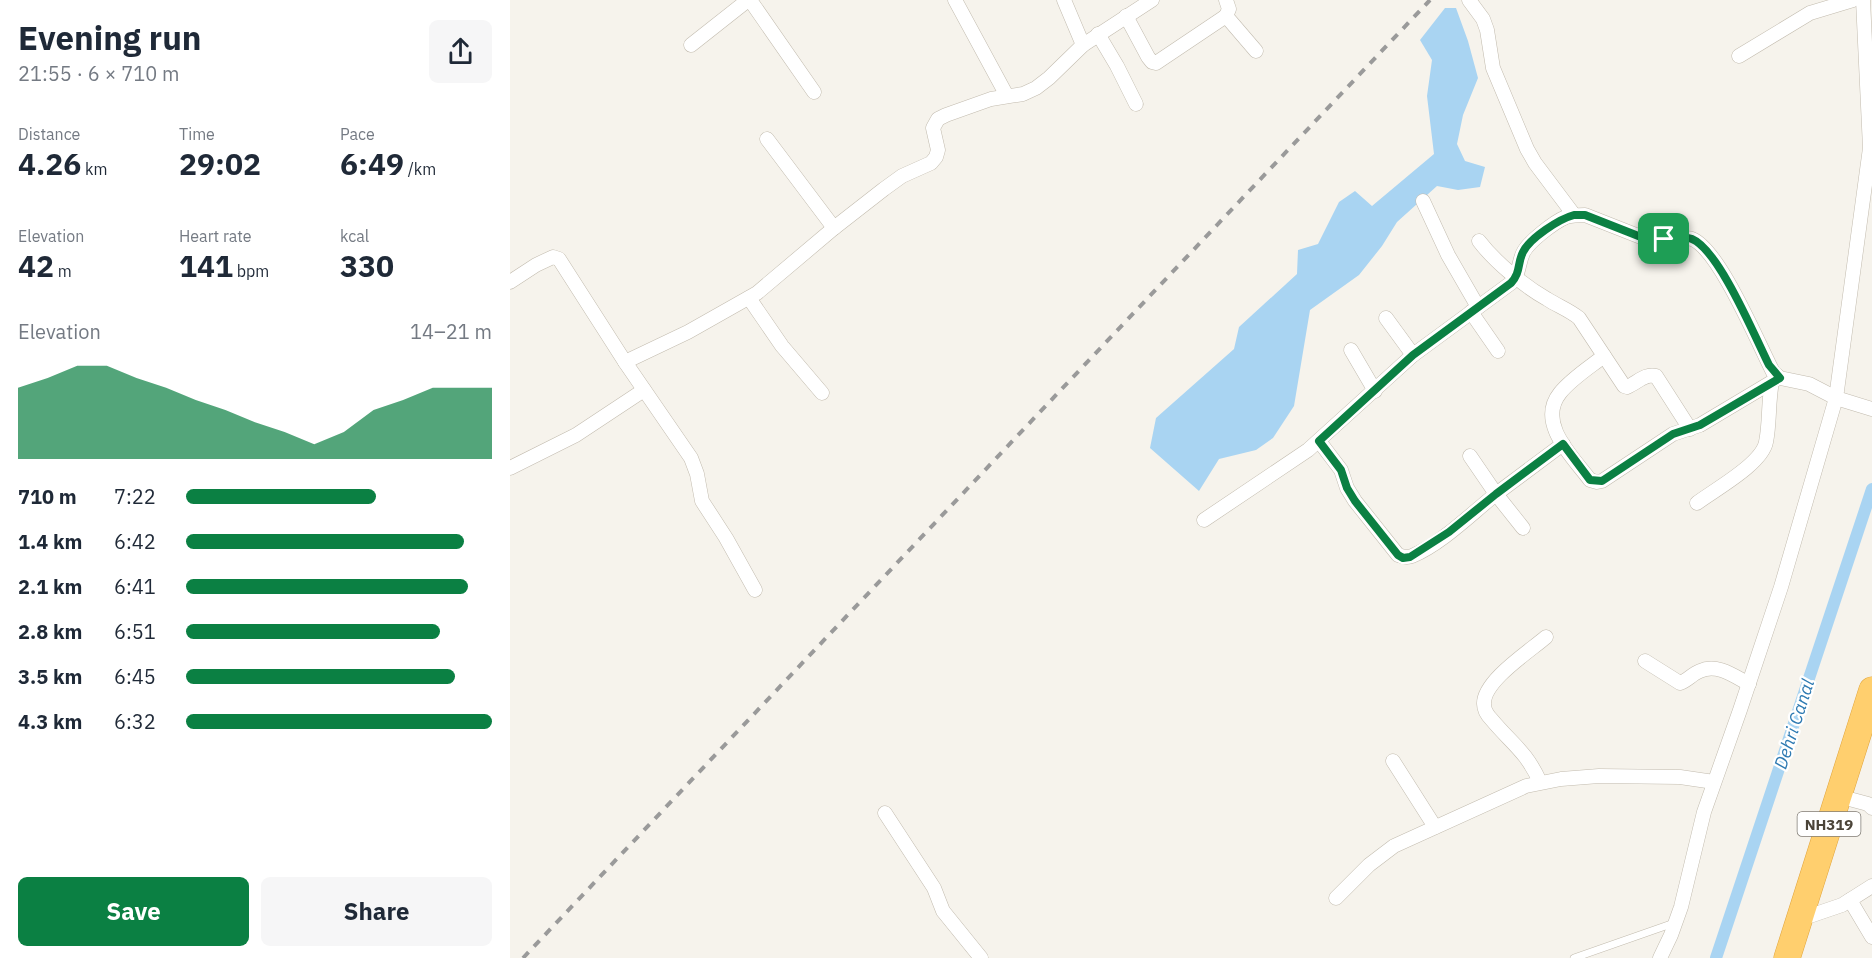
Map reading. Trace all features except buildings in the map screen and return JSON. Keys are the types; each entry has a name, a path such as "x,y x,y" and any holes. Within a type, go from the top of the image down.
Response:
{"highway":[{"name":"NH319","path":"1787,958 1872,690"}],"street":[{"path":"691,45 749,0 814,92"},
{"path":"955,0 1007,96"},
{"path":"1064,0 1083,45"},
{"path":"625,362 688,332 749,298 893,182 931,163 938,150 933,128 938,119 991,99 1023,94 1036,88 1083,45 1152,0"},
{"path":"1126,16 1148,57 1156,63 1226,16 1229,9 1226,0"},
{"path":"1469,0 1483,19 1493,68 1527,149 1574,215"},
{"path":"1739,56 1810,13 1853,0"},
{"path":"1660,958 1681,907 1697,838 1714,782 1781,587 1836,398 1870,148 1863,0"},
{"path":"1226,16 1256,51"},
{"path":"1098,34 1136,104"},
{"path":"766,139 834,228"},
{"path":"1423,201 1498,351"},
{"path":"1204,520 1319,441 1413,355 1511,283 1517,276 1523,252 1528,245 1556,223 1574,215 1585,215 1646,239 1690,238 1699,243 1717,263 1776,380 1764,449 1755,461 1697,503"},
{"path":"1479,241 1497,261 1543,297 1579,318 1624,386 1633,385 1647,375 1656,376 1690,429"},
{"path":"510,282 545,260 553,257 559,259 625,362 691,458 697,474 702,501 755,590"},
{"path":"749,298 782,346 822,393"},
{"path":"1386,318 1413,355"},
{"path":"1351,350 1375,391"},
{"path":"1604,356 1562,391 1555,400 1553,412 1555,428 1563,444 1590,480 1597,482 1602,481 1673,434 1700,425 1776,380 1809,384 1836,398 1872,409"},
{"path":"510,468 576,435 644,390"},
{"path":"1319,441 1341,470 1347,488 1355,501 1398,555 1403,558 1410,557 1434,543 1563,444"},
{"path":"1470,456 1523,528"},
{"path":"1539,782 1530,761 1492,720 1485,710 1484,702 1489,690 1500,675 1546,638"},
{"path":"1645,661 1680,683 1697,672 1711,668 1729,672 1749,684"},
{"path":"1393,760 1435,827"},
{"path":"1336,898 1382,853 1510,792 1539,782 1599,776 1648,776 1680,777 1714,782"},
{"path":"1838,796 1868,804 1872,808"},
{"path":"885,813 934,888 943,910 981,958"},
{"path":"1798,920 1831,910 1872,885"},
{"path":"1850,900 1872,937"}],"lane":[{"path":"1574,958 1676,922"}],"water":[{"path":"1445,8 1456,8 1478,78 1463,115 1457,144 1465,161 1485,167 1480,187 1458,190 1437,186 1397,222 1359,275 1310,310 1294,406 1273,438 1256,450 1219,459 1199,491 1150,448 1156,418 1234,349 1239,327 1297,274 1298,250 1318,244 1339,202 1355,191 1372,206 1434,154 1427,96 1432,60 1420,40"}],"waterway":[{"name":"Dehri Canal","path":"1716,958 1872,489"}],"railway":[{"path":"523,958 1430,0"}],"route":[{"path":"1585,215 1646,239 1664,239 1690,238 1708,252 1717,263 1773,372 1780,378 1700,425 1673,434 1602,481 1590,480 1563,444 1434,543 1410,557 1403,558 1398,555 1355,501 1347,488 1341,470 1319,441 1426,344 1511,283 1517,276 1523,252 1528,245 1565,217 1585,215"}]}
